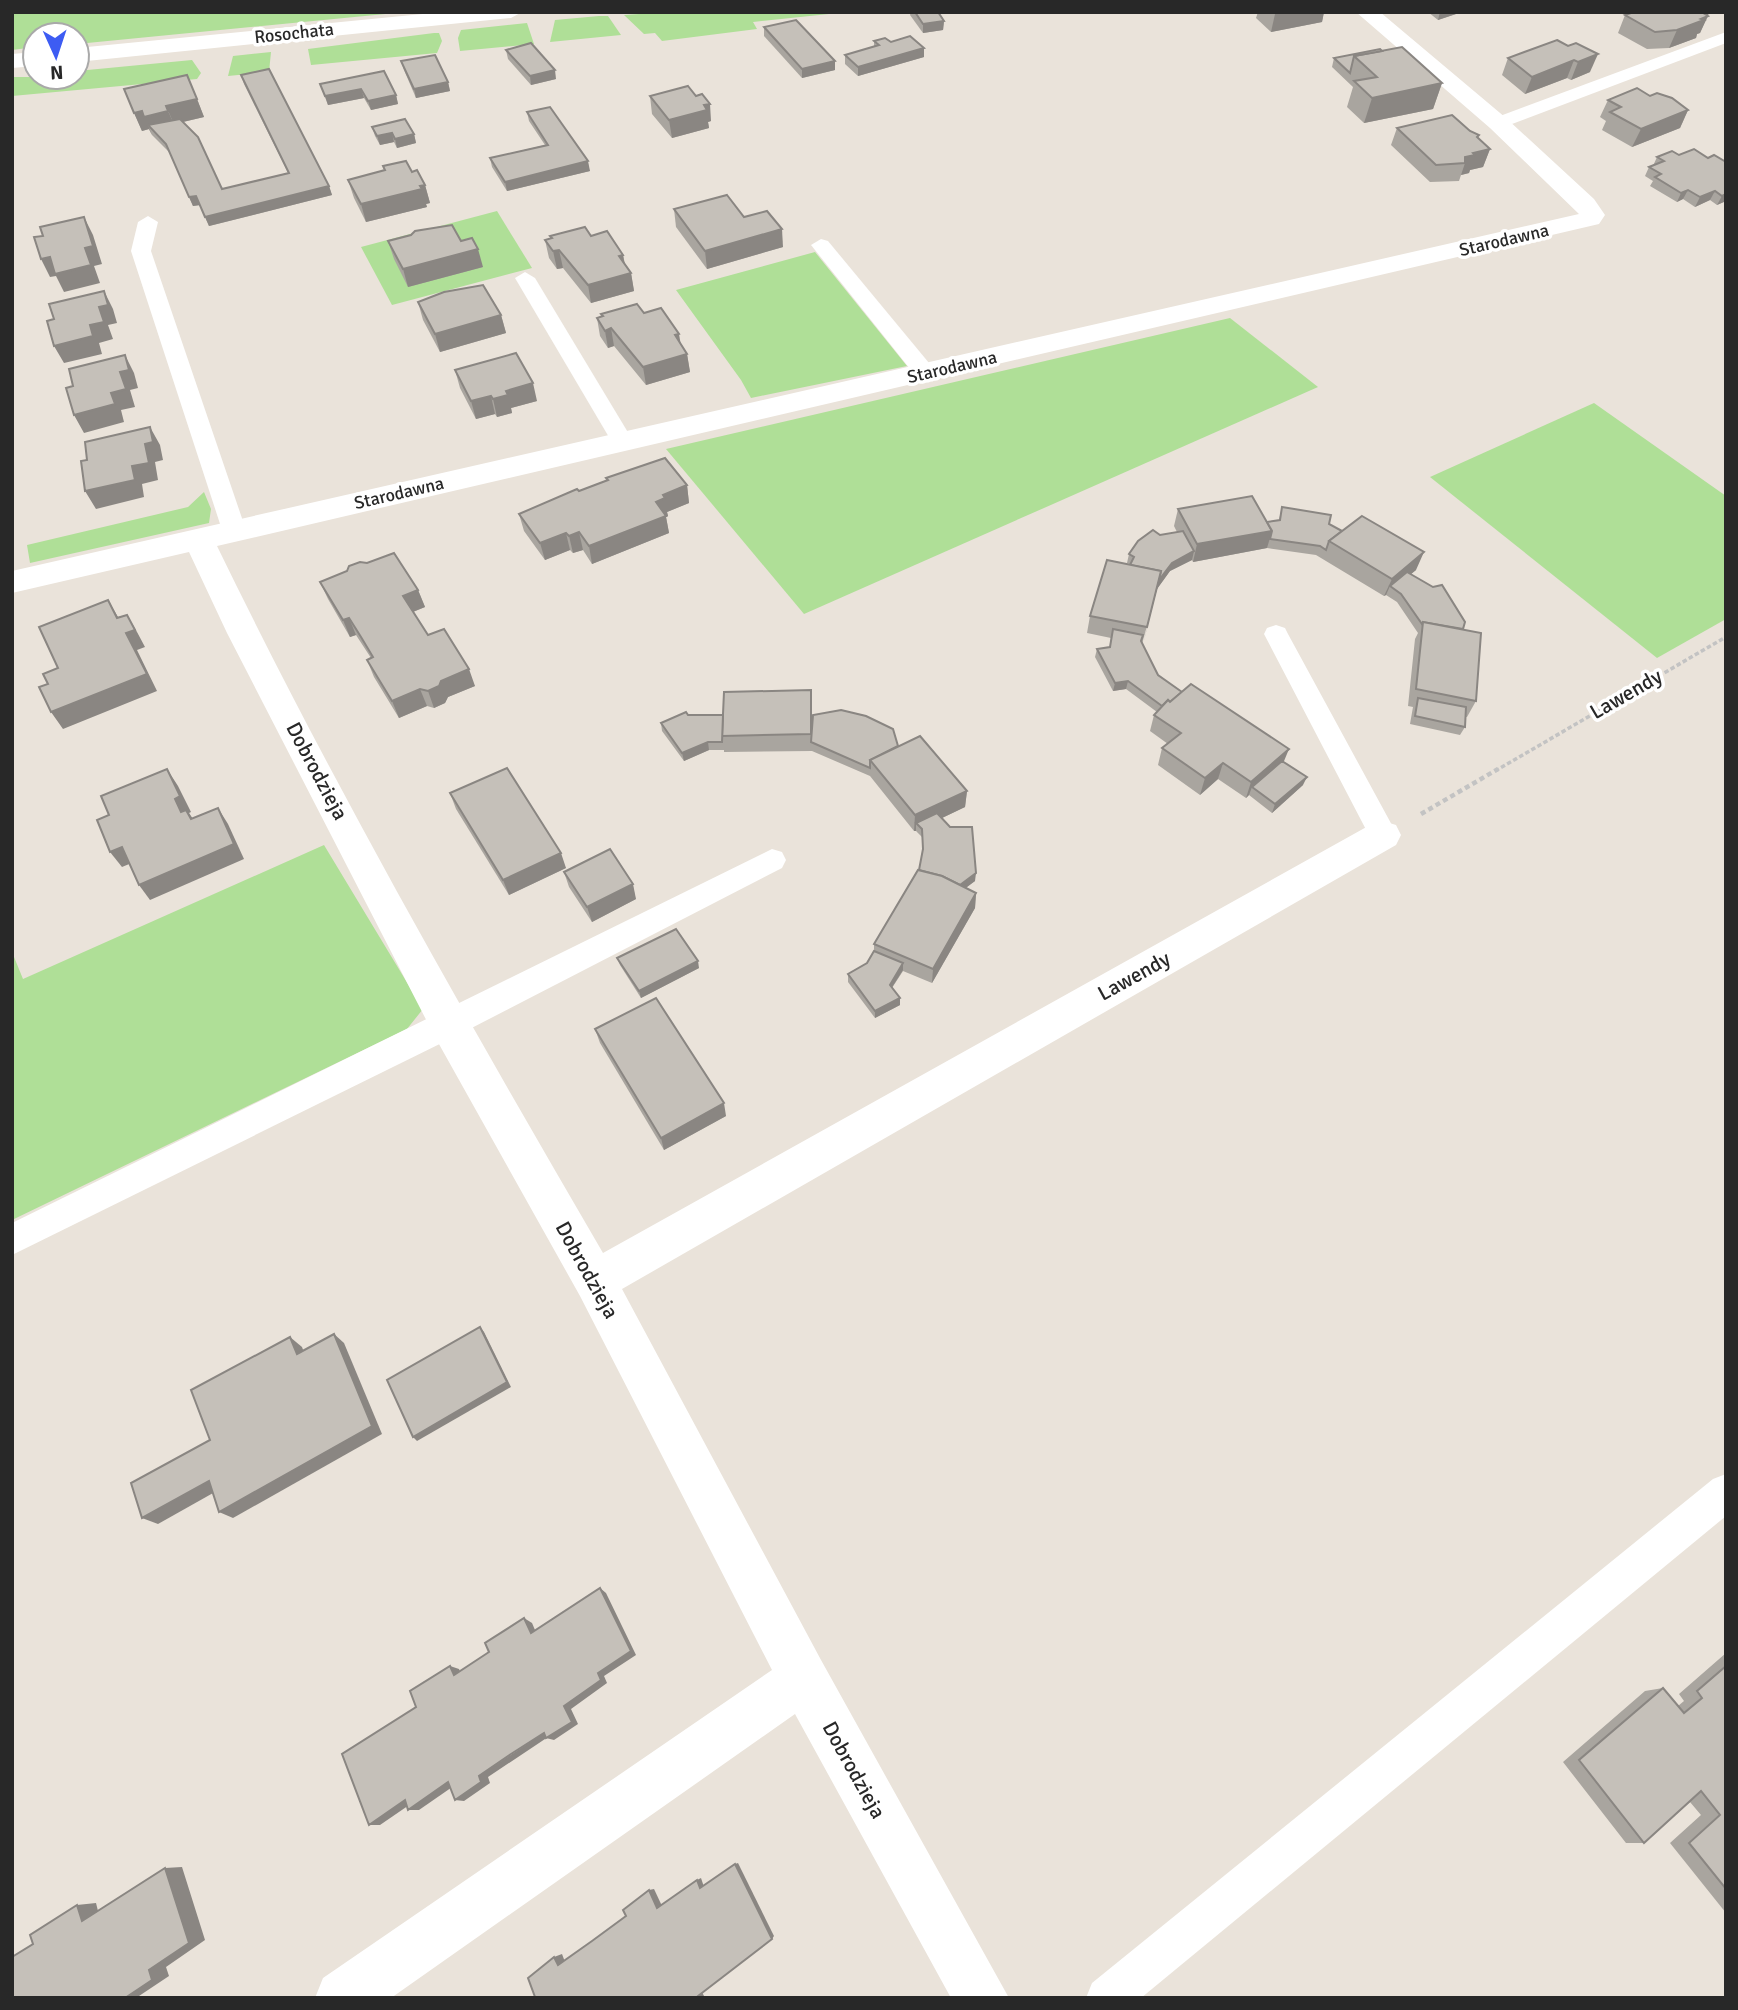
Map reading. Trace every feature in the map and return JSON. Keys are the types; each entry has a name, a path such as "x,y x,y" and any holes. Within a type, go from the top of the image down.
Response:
{"street":[{"name":"Rosochata","path":"91,54 510,12"},
{"name":"Starodawna","path":"12,582 926,374 1590,219 1592,215 1585,204 1515,131 1367,12"},
{"name":"Dobrodzieja","path":"216,535 243,633 449,1024 595,1281 803,1678 981,1998"},
{"name":"Lawendy","path":"595,1281 1383,835"},
{"path":"343,1998 803,1678"}],"lane":[{"path":"1515,131 1726,37"},
{"path":"1664,80 1726,56"},
{"path":"148,222 141,251 216,535"},
{"path":"821,245 926,374"},
{"path":"525,278 624,443"},
{"path":"1276,634 1383,835"},
{"path":"12,1240 449,1024 772,860"},
{"path":"1107,1998 1726,1492"}],"path":[{"name":"Lawendy","path":"1383,835 1726,637"}],"green space":[{"path":"12,12 406,12 91,43 91,21 21,21 21,49 12,50"},
{"path":"669,12 848,12 753,22 757,29 662,41 655,33 644,34 624,15"},
{"path":"608,16 621,35 550,42 555,20"},
{"path":"527,23 534,44 460,51 458,38 461,30"},
{"path":"439,33 442,41 437,53 311,65 308,49"},
{"path":"271,52 269,72 228,76 233,56"},
{"path":"192,60 201,73 197,79 91,89 91,70"},
{"path":"12,77 21,77 21,91 66,91 12,96"},
{"path":"497,211 532,268 392,305 361,247"},
{"path":"815,252 907,366 751,398 676,290"},
{"path":"1230,318 1318,387 804,614 666,449"},
{"path":"1594,403 1726,496 1726,619 1657,658 1430,477"},
{"path":"204,492 211,509 209,523 30,563 27,545 188,507"},
{"path":"324,845 423,1009 407,1029 12,1220 12,952 23,979"}],"building":[{"path":"915,12 938,12 944,21 923,24"},
{"path":"1634,12 1707,12 1703,13 1708,16 1677,30 1655,32 1625,15"},
{"path":"796,20 835,61 802,69 764,27"},
{"path":"910,36 924,48 858,67 845,55 879,45 874,41 885,38 891,42"},
{"path":"1557,40 1568,46 1576,43 1598,54 1578,62 1574,60 1532,77 1508,58"},
{"path":"531,43 555,70 530,76 506,50"},
{"path":"1402,47 1442,83 1372,98 1354,81 1377,77 1354,56"},
{"path":"1380,49 1382,51 1354,56 1350,73 1334,58"},
{"path":"435,55 448,82 414,89 401,61"},
{"path":"269,69 329,186 205,217 196,196 189,197 166,144 148,125 180,119 198,137 222,189 289,173 241,75"},
{"path":"384,71 396,95 368,101 361,89 325,96 320,84"},
{"path":"187,75 197,99 166,106 168,111 144,117 142,111 134,113 124,89"},
{"path":"688,86 696,96 702,94 710,104 704,105 707,110 669,120 650,96"},
{"path":"1637,88 1650,96 1657,93 1672,98 1688,110 1641,129 1610,112 1621,107 1608,100"},
{"path":"550,107 588,161 505,182 490,158 548,145 527,112"},
{"path":"1452,115 1470,131 1479,135 1477,137 1490,149 1465,157 1465,163 1436,165 1397,128"},
{"path":"405,119 414,134 395,139 392,133 377,136 372,127"},
{"path":"1694,149 1708,158 1714,155 1726,162 1726,194 1722,196 1715,191 1700,197 1688,190 1681,193 1655,177 1661,174 1649,167 1664,161 1657,157 1672,151 1679,155"},
{"path":"406,161 412,172 417,170 425,185 420,186 422,189 361,204 348,180 385,170 383,166"},
{"path":"727,195 744,217 767,211 782,229 705,251 674,209"},
{"path":"84,217 93,246 85,248 91,265 55,274 50,257 41,259 34,237 43,236 40,227"},
{"path":"452,225 461,241 472,238 478,249 403,269 388,241 411,235 415,231"},
{"path":"585,227 591,236 607,231 631,273 588,285 559,250 553,251 545,240 552,238 550,236"},
{"path":"483,285 501,315 435,334 418,302 444,292"},
{"path":"104,291 108,305 99,307 104,322 90,325 93,336 54,346 47,321 54,319 49,304"},
{"path":"637,304 644,313 661,308 679,334 675,335 687,354 643,367 611,328 605,331 597,318 603,316 601,314"},
{"path":"516,353 533,383 506,391 508,395 471,401 455,370"},
{"path":"125,355 129,370 120,372 126,389 111,393 115,404 74,415 66,388 73,386 69,369"},
{"path":"150,427 153,442 145,444 149,463 132,466 135,480 85,491 81,461 87,460 85,442"},
{"path":"665,458 687,485 663,495 665,498 656,502 666,516 589,546 579,532 569,536 566,533 540,543 519,514 577,489 579,491 608,480 606,478"},
{"path":"1252,496 1272,531 1197,544 1178,509"},
{"path":"1282,507 1331,515 1329,524 1342,531 1329,541 1326,550 1320,546 1270,539 1272,531 1267,522 1280,520"},
{"path":"1362,516 1424,552 1392,579 1329,541"},
{"path":"1153,530 1160,535 1183,531 1194,551 1172,563 1159,580 1161,571 1130,565 1134,557 1129,554 1138,541"},
{"path":"394,553 418,590 403,596 428,635 444,629 469,669 441,681 439,686 428,691 420,689 392,701 367,660 373,657 361,637 349,618 343,620 320,582 347,571 349,566 360,562 367,563"},
{"path":"1107,560 1161,571 1147,627 1090,616"},
{"path":"1407,572 1433,587 1442,585 1465,622 1463,629 1423,622 1422,624 1401,594 1390,586"},
{"path":"108,600 117,618 127,615 135,630 126,633 147,674 51,712 39,687 48,684 43,674 58,668 39,627"},
{"path":"1423,622 1481,633 1476,701 1416,689"},
{"path":"1113,629 1143,635 1141,641 1158,675 1182,692 1162,706 1128,681 1115,683 1097,649 1110,647"},
{"path":"1191,684 1289,749 1251,782 1223,763 1205,778 1162,748 1181,733 1154,715 1168,700 1170,702"},
{"path":"811,690 811,734 722,736 724,692"},
{"path":"1418,698 1466,707 1465,727 1415,716"},
{"path":"841,710 866,716 893,729 898,746 870,760 870,768 811,742 813,715"},
{"path":"686,712 688,715 723,715 722,742 708,742 682,753 661,723"},
{"path":"920,736 967,791 915,815 870,760"},
{"path":"1282,761 1307,777 1275,804 1252,787"},
{"path":"507,768 561,853 503,880 450,793"},
{"path":"167,769 180,796 175,799 181,812 186,810 191,819 218,808 234,844 139,885 122,847 110,852 97,820 109,815 101,796"},
{"path":"937,813 950,827 972,827 976,873 960,885 942,876 919,870 923,849 922,829 916,823"},
{"path":"610,849 633,884 587,907 564,872"},
{"path":"918,870 942,876 976,893 933,969 874,944"},
{"path":"676,929 698,961 639,991 617,958"},
{"path":"874,951 903,963 890,985 900,998 875,1011 848,974 867,963"},
{"path":"656,998 724,1103 661,1138 595,1029"},
{"path":"480,1327 507,1382 413,1437 387,1380"},
{"path":"334,1334 372,1426 219,1512 209,1481 142,1518 131,1483 210,1440 191,1390 290,1337 297,1354"},
{"path":"600,1588 631,1651 598,1673 601,1680 564,1706 572,1722 546,1738 544,1733 511,1754 479,1776 481,1782 455,1800 448,1782 408,1810 405,1800 369,1825 342,1754 416,1707 410,1691 450,1666 454,1675 489,1652 485,1643 524,1618 531,1633"},
{"path":"1726,1666 1726,1889 1689,1843 1720,1815 1701,1791 1644,1843 1579,1760 1663,1688 1684,1713 1702,1698 1697,1691"},
{"path":"735,1864 772,1939 698,1996 699,1998 534,1998 528,1978 554,1957 558,1965 592,1941 626,1916 623,1910 649,1890 657,1908 697,1880 700,1888"},
{"path":"165,1868 189,1943 149,1970 152,1980 125,1998 12,1998 12,1957 33,1944 30,1935 77,1905 82,1921"}]}
